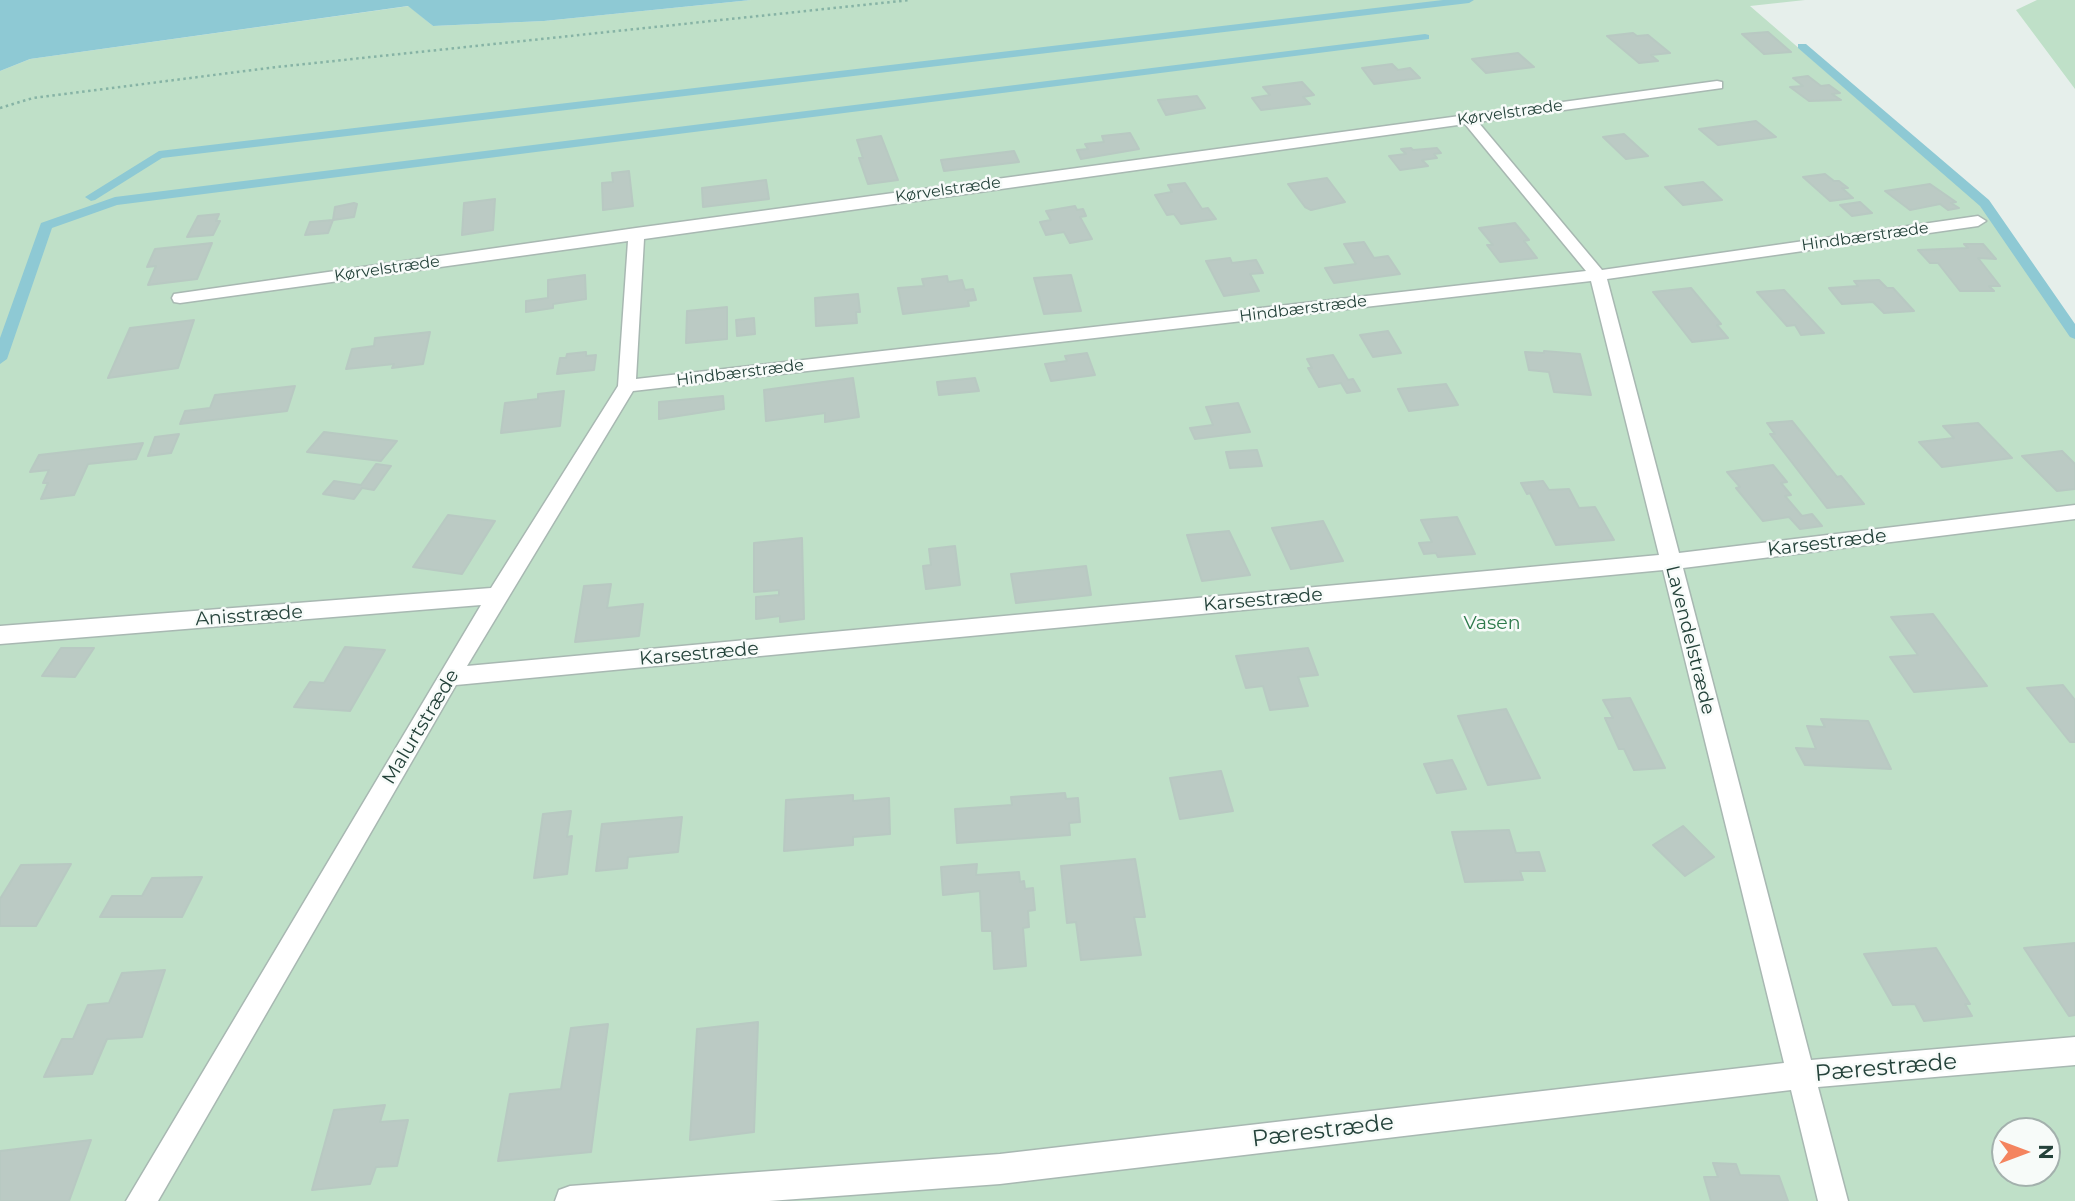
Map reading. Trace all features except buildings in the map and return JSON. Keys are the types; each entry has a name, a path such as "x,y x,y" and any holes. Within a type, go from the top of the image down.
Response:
{"lane":[{"name":"Kørvelstræde","path":"180,298 1717,85"},
{"name":"Lavendelstræde","path":"1468,119 1598,275 1833,1201"},
{"name":"Hindbærstræde","path":"627,386 1598,275 1978,221"},
{"name":"Malurtstræde","path":"141,1201 497,596 627,386 636,233"},
{"name":"Karsestræde","path":"450,677 1670,562 2075,512"},
{"name":"Anisstræde","path":"0,635 497,596"},
{"name":"Pærestræde","path":"570,1201 1000,1169 1801,1075 2075,1051"}],"path":[{"path":"0,108 33,98 263,69 910,0"}],"green space":[{"name":"Vasen","path":"751,0 1805,0 1750,6 1991,214 2075,338 2075,1201 0,1201 0,71 30,59 409,6 433,26 544,21"},
{"path":"2037,0 2075,0 2075,89 2016,10"}],"water":[{"path":"0,0 751,0 544,21 433,26 408,6 30,59 0,71"}],"waterway":[{"path":"91,197 159,155 1469,0"},
{"path":"0,359 46,226 115,201 1425,37"},
{"path":"1802,46 1985,203 2075,334"}]}
